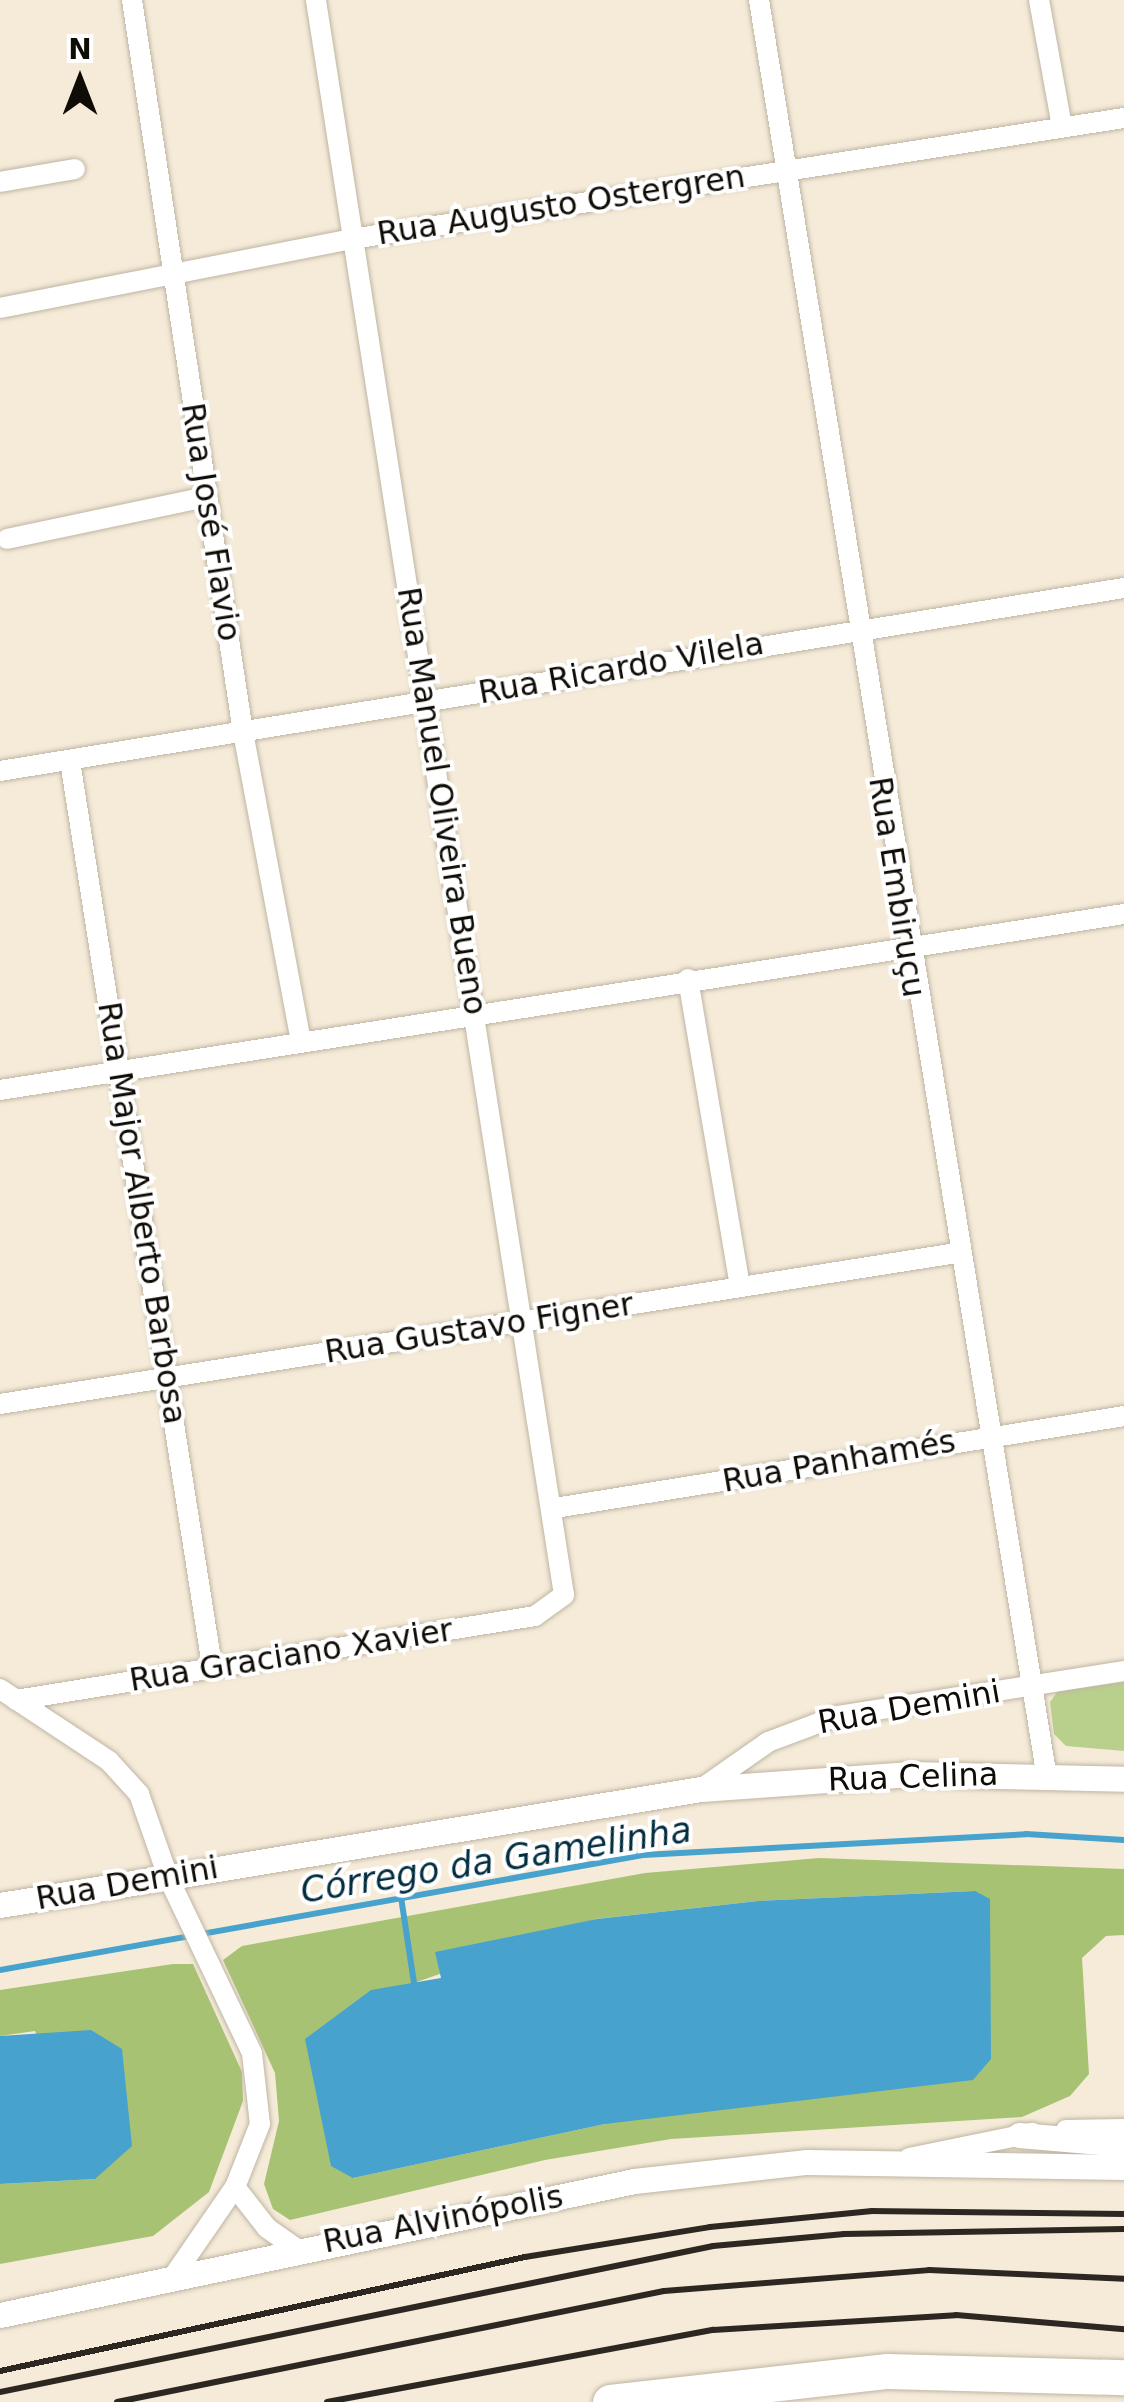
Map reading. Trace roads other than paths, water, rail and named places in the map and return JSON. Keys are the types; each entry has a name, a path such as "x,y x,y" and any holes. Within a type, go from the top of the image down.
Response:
{"highway":[{"path":"610,2402 888,2371 1124,2377"}],"street":[{"name":"Rua José Flavio","path":"132,0 243,732 300,1042"},
{"name":"Rua Manuel Oliveira Bueno","path":"316,0 555,1508 562,1602"},
{"name":"Rua Embiruçu","path":"760,0 906,945 1046,1772"},
{"path":"1040,0 1062,128"},
{"name":"Rua Augusto Ostergren","path":"0,308 174,270 352,239 1124,118"},
{"path":"0,182 75,169"},
{"path":"6,539 206,497"},
{"name":"Rua Ricardo Vilela","path":"0,770 855,628 1124,588"},
{"name":"Rua Major Alberto Barbosa","path":"70,761 212,1666"},
{"path":"0,1090 475,1012 1124,914"},
{"path":"688,979 740,1286"},
{"name":"Rua Gustavo Figner","path":"0,1404 957,1252"},
{"name":"Rua Panhamés","path":"555,1508 1124,1416"},
{"name":"Rua Graciano Xavier","path":"8,1694 536,1616 562,1602"},
{"name":"Rua Demini","path":"0,1905 702,1789 798,1727 1124,1671"},
{"path":"8,1694 127,1776 168,1877 252,2053 262,2100 235,2186 175,2274"},
{"name":"Rua Celina","path":"702,1789 1046,1772 1124,1778"},
{"name":"Rua Alvinópolis","path":"892,2162 1019,2134 1124,2128"},
{"path":"1019,2134 1124,2144"},
{"name":"Rua Alvinópolis","path":"0,2314 175,2274 634,2181 892,2162 1124,2167"},
{"path":"235,2186 267,2228 297,2249"}],"water":[{"path":"975,1891 990,1899 991,2059 973,2080 605,2124 353,2178 331,2166 305,2039 371,1990 441,1978 435,1952 597,1919 758,1901"},
{"path":"91,2030 122,2049 132,2146 95,2179 0,2184 0,2036"}],"waterway":[{"name":"Córrego da Gamelinha","path":"0,1970 643,1855 1026,1834 1124,1840"},
{"path":"401,1897 414,1983"}],"railway":[{"path":"0,2371 525,2257 710,2227 872,2211 1124,2214"},
{"path":"0,2392 713,2246 844,2234 1124,2229"},
{"path":"117,2402 664,2291 929,2270 1124,2279"},
{"path":"327,2402 713,2330 956,2315 1124,2329"}]}
